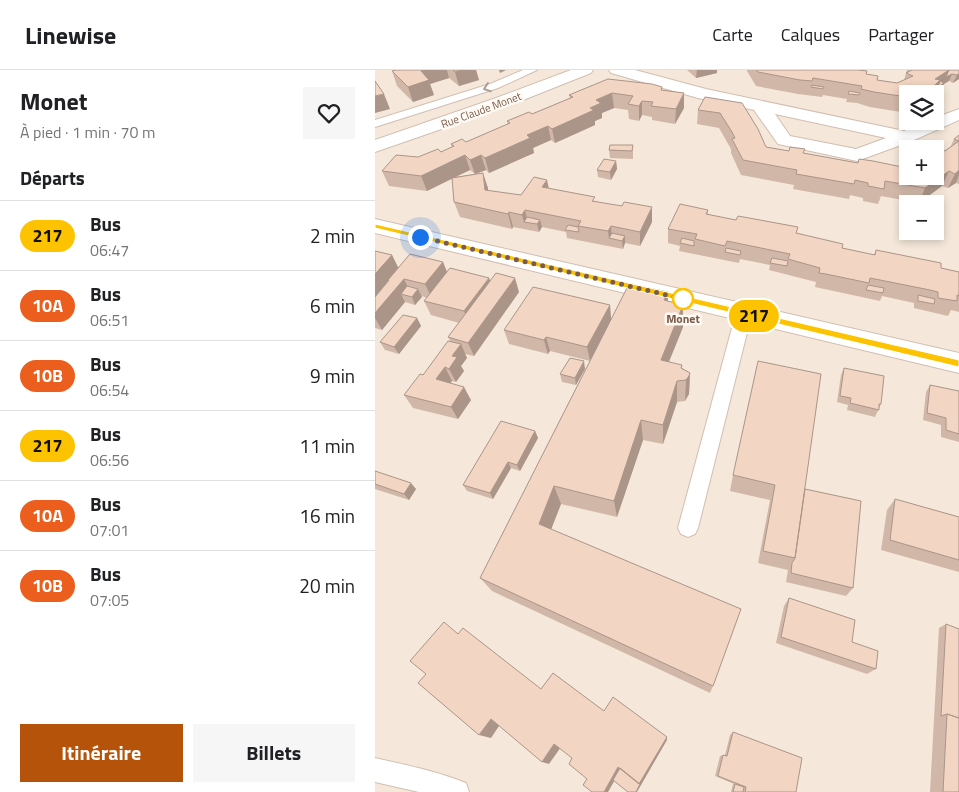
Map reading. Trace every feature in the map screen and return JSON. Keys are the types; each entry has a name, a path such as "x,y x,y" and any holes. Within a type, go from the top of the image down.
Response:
{"street":[{"name":"Rue Claude Monet","path":"375,146 502,102 585,70"},
{"path":"617,70 704,94 907,137"},
{"path":"760,106 784,140 857,155 907,137 959,114"},
{"path":"375,226 959,363"}],"lane":[{"path":"375,124 409,115 494,86 532,70"},
{"path":"688,528 744,313"},
{"path":"375,770 429,782 457,792"}],"shaded area":[{"path":"375,70 959,70 959,792 375,792"}],"building":[{"path":"424,70 421,71 429,80 408,87 392,71"},
{"path":"756,70 858,70 867,71 866,74 878,76 877,80 897,83 913,76 906,73 912,70 949,70 935,79 940,80 935,85 899,85 899,96 861,89 862,86 813,78 812,81 800,80 758,72"},
{"path":"949,70 959,70 959,74 952,74 946,77"},
{"path":"608,79 652,84 662,87 661,90 684,93 676,109 651,106 653,102 642,101 639,106 628,104 633,96 612,93 596,100 601,103 590,108 594,110 552,129 548,126 527,135 530,138 485,158 481,155 470,160 465,155 421,176 382,171 396,155 418,157 438,149 441,152 454,146 451,144 462,139 466,142 510,123 507,121 529,112 532,114 573,97 569,95"},
{"path":"375,81 384,94 375,96"},
{"path":"812,85 824,87 823,89 811,87"},
{"path":"849,91 860,93 859,95 848,94"},
{"path":"705,97 742,103 758,129 766,147 789,151 790,147 805,149 803,153 858,163 859,159 899,166 899,183 885,181 884,189 868,186 868,183 855,180 854,184 796,174 797,170 743,160 732,139 735,138 720,113 698,110"},
{"path":"959,141 959,170 955,174 949,171 944,175 944,150"},
{"path":"610,145 633,145 632,151 609,150"},
{"path":"604,159 616,161 610,172 597,170"},
{"path":"483,173 485,190 521,195 534,177 547,180 542,187 595,197 592,201 622,206 624,202 652,207 640,232 611,226 608,231 578,226 581,221 525,210 522,215 509,212 508,214 454,202 452,178"},
{"path":"908,185 929,185 925,188"},
{"path":"680,204 708,210 706,214 736,220 738,216 798,227 796,233 843,244 842,248 875,255 876,250 941,263 941,268 959,272 959,296 957,295 957,301 938,298 938,292 930,290 870,278 869,283 819,273 820,268 788,259 790,254 727,241 725,246 695,239 697,234 668,229"},
{"path":"527,217 540,220 537,224 524,222"},
{"path":"568,225 578,227 579,232 565,230"},
{"path":"612,233 625,236 622,241 609,238"},
{"path":"682,238 694,241 694,246 680,243"},
{"path":"726,248 741,251 740,255 725,252"},
{"path":"375,251 392,255 375,274"},
{"path":"410,254 443,262 425,284 404,279 375,313 375,297"},
{"path":"772,258 788,261 787,266 770,263"},
{"path":"450,268 489,278 464,311 424,301"},
{"path":"496,273 515,278 468,343 448,337"},
{"path":"629,284 668,292 664,300 683,305 661,360 682,365 681,368 690,373 689,376 686,380 677,381 663,425 641,420 614,501 554,486 539,524 741,609 713,686 480,578"},
{"path":"868,285 884,288 883,293 866,290"},
{"path":"407,286 418,289 412,297 401,294"},
{"path":"533,287 610,305 587,347 546,337 544,340 504,330"},
{"path":"918,295 935,299 934,304 918,301"},
{"path":"403,315 417,318 394,347 380,342"},
{"path":"448,341 461,344 452,356 457,357 449,369 445,367 436,379 464,387 451,407 404,395 420,374 423,375"},
{"path":"570,358 584,361 575,378 560,374"},
{"path":"758,361 821,374 795,558 763,551 775,485 733,475"},
{"path":"844,368 884,376 879,410 850,403 851,398 840,396"},
{"path":"930,385 959,391 959,434 946,430 946,418 927,413"},
{"path":"501,421 535,431 517,465 508,462 490,493 463,485"},
{"path":"375,471 411,483 404,494 375,484"},
{"path":"805,489 861,501 853,588 791,573"},
{"path":"895,499 959,517 959,560 890,540"},
{"path":"789,598 855,620 852,642 878,651 876,669 781,637"},
{"path":"444,622 458,634 463,628 541,689 553,673 604,711 613,697 667,737 639,784 618,767 604,792 592,792 583,785 587,779 569,764 572,758 554,744 542,762 491,719 479,735 418,683 426,674 410,661"},
{"path":"946,624 959,629 959,718 947,714 941,716"},
{"path":"947,714 959,718 959,792 943,792"},
{"path":"733,732 802,758 796,792 745,792 746,787 718,776 723,755 727,756"},
{"path":"620,768 640,784 636,792 628,792 613,780"},
{"path":"735,784 744,787 743,792 733,792"}],"bus line":[{"name":"217","path":"375,226 959,363"}],"place":[{"name":"Monet","path":"683,299"}],"route":[{"path":"420,237 688,300 683,299"}]}
